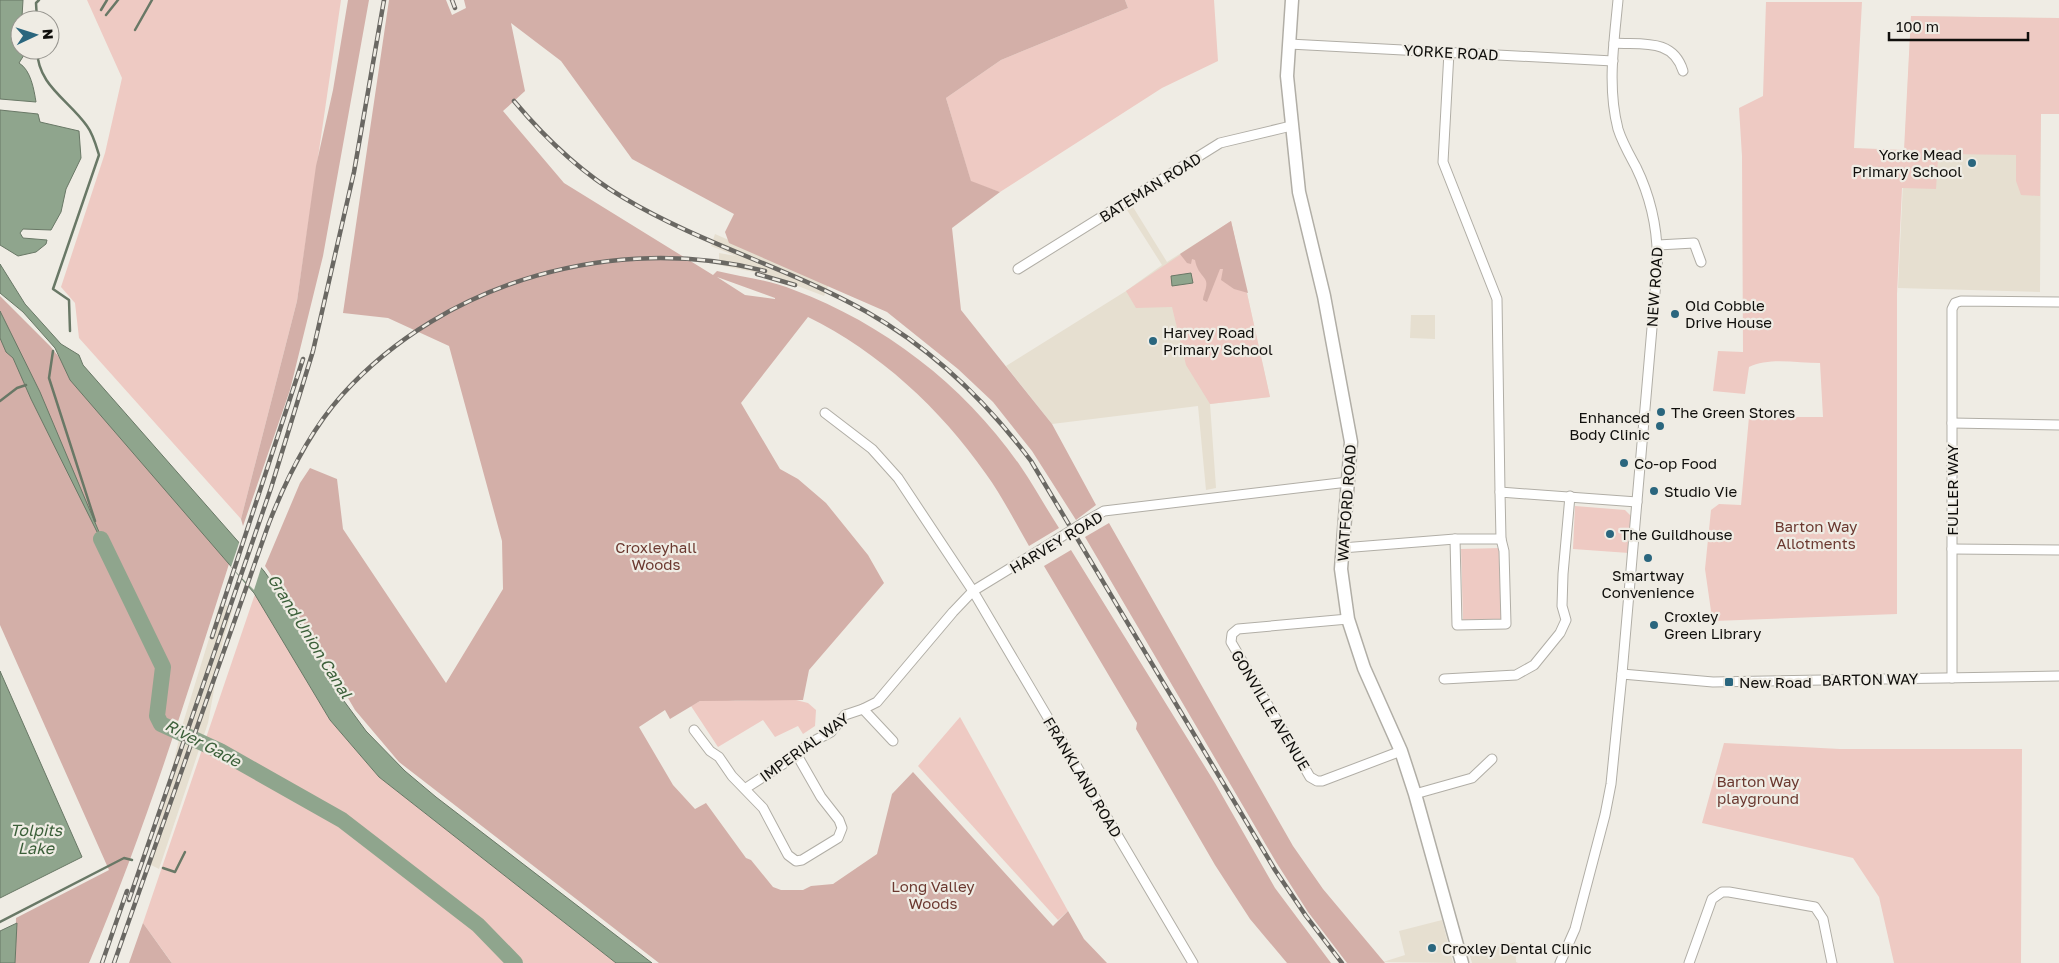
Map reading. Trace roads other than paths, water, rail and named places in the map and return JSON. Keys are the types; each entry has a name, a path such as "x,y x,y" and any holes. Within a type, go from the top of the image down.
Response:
{"main road":[{"name":"WATFORD ROAD","path":"1292,0 1287,76 1299,192 1324,296 1349,428 1351,451 1341,569 1348,619 1364,668 1401,751 1415,794 1462,963"}],"street":[{"name":"NEW ROAD","path":"1560,963 1575,929 1605,815 1611,784 1658,245 1653,211 1647,193 1621,138 1617,124 1612,89 1618,0"},
{"path":"1614,43 1662,46 1672,50 1680,62 1683,71"},
{"name":"YORKE ROAD","path":"1289,44 1613,61"},
{"path":"1449,52 1443,162 1497,299 1501,539 1504,551 1506,624 1457,625 1455,539"},
{"name":"BATEMAN ROAD","path":"1018,269 1220,143 1291,126"},
{"path":"1658,245 1694,243 1700,262"},
{"name":"FULLER WAY","path":"1952,678 1952,309 1956,303 1961,301 2059,302"},
{"name":"FRANKLAND ROAD","path":"826,413 872,449 898,478 973,591 1193,963"},
{"path":"1952,422 2059,425"},
{"name":"HARVEY ROAD","path":"863,710 877,702 973,591 1104,511 1348,482"},
{"path":"1500,492 1637,502"},
{"path":"1444,679 1516,675 1534,665 1560,632 1566,620 1562,606 1563,574 1570,496"},
{"path":"1342,548 1455,539 1501,539"},
{"path":"1952,549 2059,550"},
{"name":"GONVILLE AVENUE","path":"1348,619 1238,629 1232,634 1231,642 1310,777 1317,781 1322,781 1401,751"},
{"name":"BARTON WAY","path":"1622,674 1713,682 2059,676"},
{"path":"863,710 892,741"},
{"name":"IMPERIAL WAY","path":"746,788 797,755 808,744 831,732 845,715 863,710"},
{"path":"694,730 732,776 746,788 763,808 792,859 799,860 806,858 838,838 842,831 839,820 821,797 797,755"},
{"path":"1415,794 1472,778 1492,760"},
{"path":"1689,963 1712,899 1722,892 1815,907 1823,918 1832,963"}],"water":[{"path":"0,0 23,0 22,10 10,10 10,60 21,60 19,63 29,75 36,102 0,99"},
{"path":"0,110 38,114 40,122 79,131 81,158 66,189 61,212 51,230 23,229 20,233 23,238 47,240 46,244 36,252 18,256 0,245"},
{"path":"0,264 25,304 61,344 79,355 83,365 264,571 297,618 344,701 366,731 405,771 436,797 652,963 616,963 379,777 330,720 254,593 70,380 55,348 23,312 0,293"},
{"path":"1191,273 1193,283 1172,286 1171,276"},
{"path":"0,311 40,392 110,558 31,399 13,358 6,352 0,338"},
{"name":"Tolpits Lake","path":"0,671 82,857 0,898"},
{"path":"17,923 15,963 0,963 0,931"}],"waterway":[{"path":"36,10 36,3 39,0"},
{"path":"101,10 107,0"},
{"path":"106,15 118,0"},
{"path":"135,30 152,0"},
{"path":"39,60 48,83 87,126 93,136 99,155 53,289 69,300 70,331"},
{"path":"53,351 49,378 95,521"},
{"path":"0,401 17,388 26,385"},
{"name":"River Gade","path":"101,539 163,667 157,716 161,724 220,751 342,820 478,925 515,963"},
{"path":"163,868 175,872 185,852"},
{"path":"0,922 124,858 132,860"}],"railway":[{"path":"129,900 271,488 313,351 354,172 384,0"},
{"path":"452,0 455,8"},
{"path":"514,101 565,154 608,188 683,229 807,282 867,312 915,343 957,378 977,398 1031,461 1275,870 1306,916 1342,963"},
{"path":"114,963 269,523 283,489 309,440 342,395 384,355 431,322 482,295 537,276 593,263 651,258 708,261 765,271"},
{"path":"757,274 795,285"},
{"path":"212,637 303,359"},
{"path":"102,963 127,891"}],"place":[{"name":"Yorke Mead Primary School","path":"1972,163"},
{"name":"Old Cobble Drive House","path":"1675,314"},
{"name":"Harvey Road Primary School","path":"1153,341"},
{"name":"The Green Stores","path":"1661,412"},
{"name":"Enhanced Body Clinic","path":"1660,426"},
{"name":"Co-op Food","path":"1624,463"},
{"name":"Studio Vie","path":"1654,491"},
{"name":"The Guildhouse","path":"1610,534"},
{"name":"Smartway Convenience","path":"1648,558"},
{"name":"Croxley Green Library","path":"1654,625"},
{"name":"New Road","path":"1729,682"},
{"name":"Croxley Dental Clinic","path":"1432,948"}],"park label":[{"name":"Barton Way Allotments","path":"1816,534"},
{"name":"Croxleyhall Woods","path":"656,556"},
{"name":"Barton Way playground","path":"1758,790"},
{"name":"Long Valley Woods","path":"933,894"}],"water label":[{"name":"Grand Union Canal","path":"310,636"}]}
